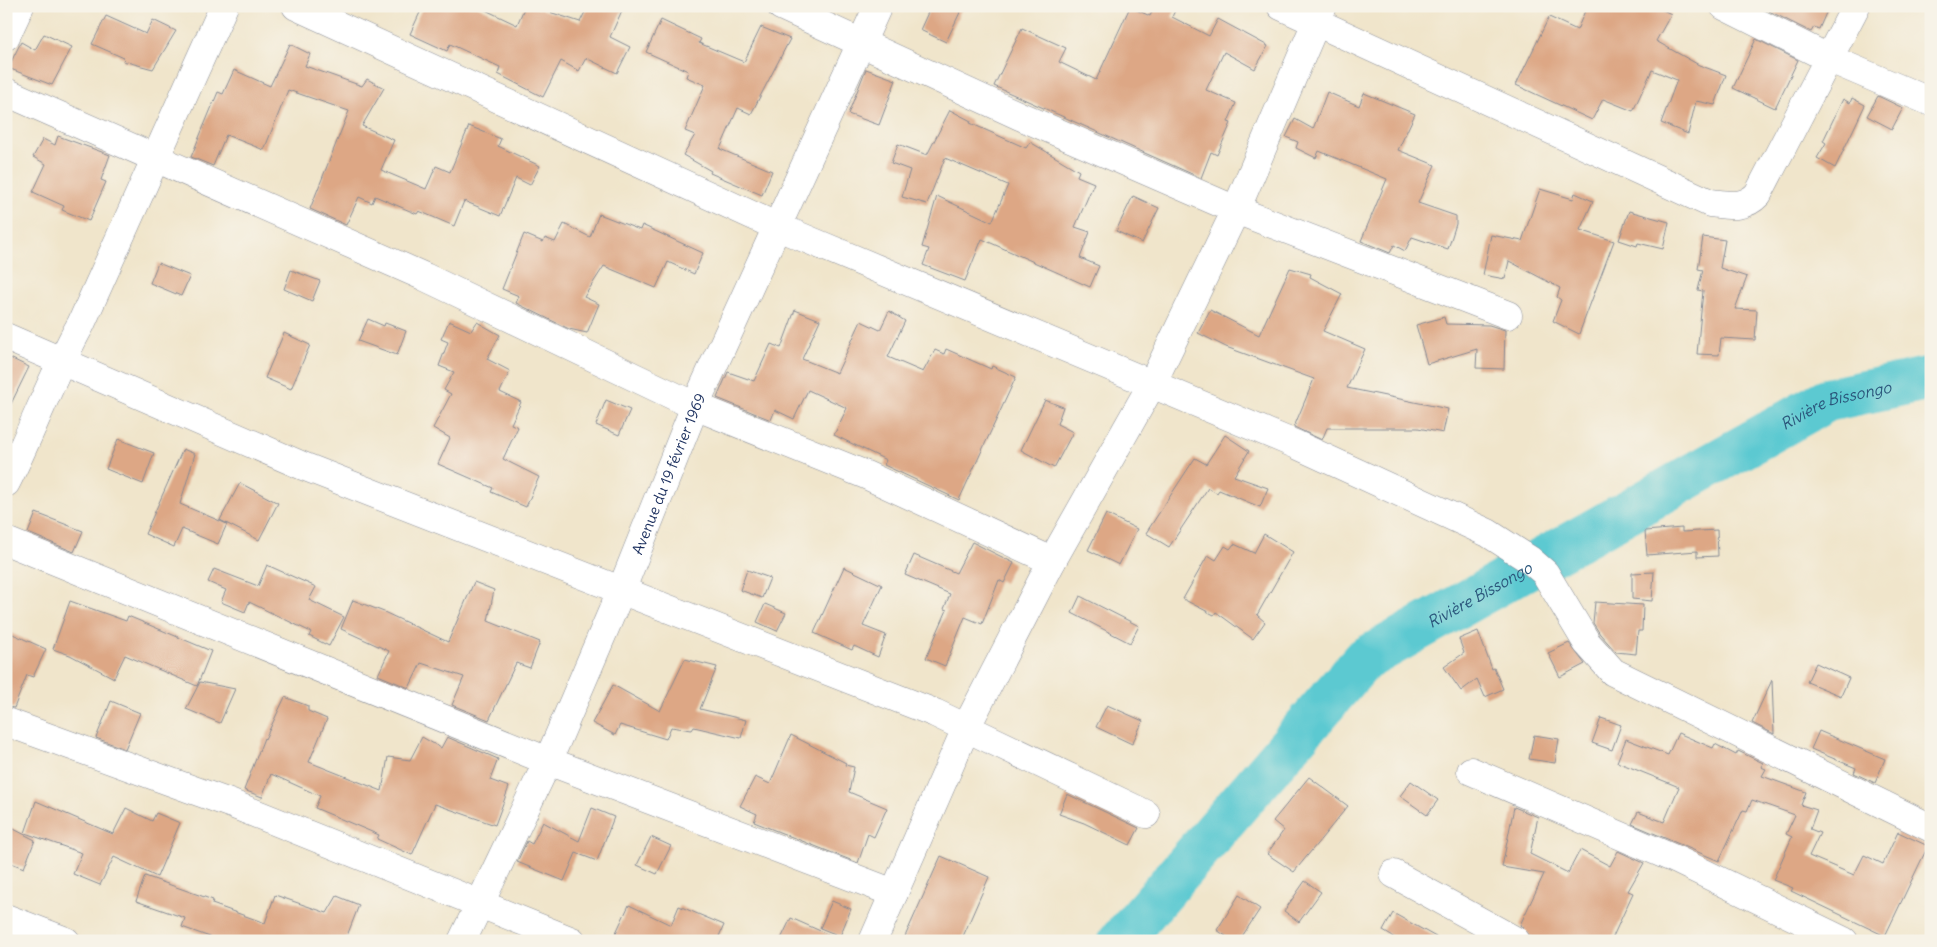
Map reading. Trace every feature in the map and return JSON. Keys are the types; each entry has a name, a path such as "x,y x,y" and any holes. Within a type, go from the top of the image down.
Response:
{"street":[{"path":"6,36 20,6"},
{"path":"6,483 24,447 60,362 82,324 224,6"},
{"path":"296,6 778,227 1297,445 1488,533 1530,560 1545,573 1587,643 1613,672 1931,828"},
{"path":"781,6 1020,116 1236,210 1508,315"},
{"name":"Avenue du 19 février 1969","path":"462,941 548,761 621,591 695,406 878,6"},
{"path":"1281,6 1319,14 1710,203 1738,206 1750,202 1758,194 1856,6"},
{"path":"1724,6 1830,59 1931,102"},
{"path":"873,941 967,726 1052,562 1152,384 1236,210 1319,14"},
{"path":"6,92 425,276 695,406 866,475 1052,562"},
{"path":"6,337 303,466 621,591 871,686 967,726 1146,814"},
{"path":"6,541 548,761 894,893"},
{"path":"6,722 232,804 572,941"},
{"path":"1471,771 1677,860 1844,941"},
{"path":"1394,874 1516,941"},
{"path":"6,918 66,941"}],"building":[{"path":"423,6 477,6 517,25 525,6 531,6 580,22 588,6 624,6 610,37 630,47 617,73 586,58 579,71 561,61 543,97 498,74 500,67 450,44 447,51 410,34"},
{"path":"931,6 963,6 946,42 920,30"},
{"path":"1155,6 1177,6 1172,17 1209,36 1218,19 1268,46 1255,69 1224,52 1206,90 1236,103 1228,122 1231,123 1217,155 1211,152 1201,178 994,86 1022,28 1066,48 1059,62 1096,80 1130,7 1150,16"},
{"path":"1587,6 1655,6 1671,14 1656,41 1699,65 1726,75 1715,105 1696,101 1688,134 1661,123 1677,80 1652,70 1633,111 1603,99 1592,120 1516,85 1549,17 1577,30"},
{"path":"1767,6 1829,6 1819,29 1814,27 1811,32 1769,11 1771,8"},
{"path":"106,16 146,34 153,20 176,31 153,69 123,61 124,58 92,44"},
{"path":"661,20 701,39 699,43 744,62 761,27 790,39 751,114 738,108 720,149 772,171 762,195 710,173 711,171 683,155 695,135 685,131 705,85 686,77 688,71 646,52"},
{"path":"44,34 72,47 52,85 8,68 21,42 35,50"},
{"path":"1756,39 1798,60 1775,108 1733,88"},
{"path":"290,44 310,54 305,66 362,86 367,79 384,88 362,126 394,140 381,170 426,189 436,166 450,172 469,126 501,139 498,146 540,166 530,185 516,178 500,216 464,201 454,226 419,211 417,214 375,196 372,203 359,197 346,225 310,209 349,111 288,90 264,150 226,135 213,166 191,157 218,92 223,94 234,70 270,86"},
{"path":"866,69 896,80 879,125 848,114"},
{"path":"1327,92 1359,106 1364,93 1415,114 1398,150 1435,165 1418,203 1456,216 1456,224 1448,249 1412,237 1405,251 1394,245 1390,253 1361,241 1387,179 1319,151 1316,158 1296,148 1298,142 1286,137 1295,119 1313,129"},
{"path":"1878,96 1903,108 1892,129 1867,116"},
{"path":"1852,98 1865,105 1835,168 1817,158 1826,143 1823,141 1843,99 1850,103"},
{"path":"950,110 971,121 970,123 1026,148 1030,142 1079,171 1077,176 1094,183 1075,227 1090,232 1080,258 1099,266 1090,287 982,239 965,281 923,265 929,249 922,247 937,196 992,222 1008,185 945,158 927,204 902,197 910,170 891,163 898,144 927,155"},
{"path":"58,136 110,155 101,180 106,182 89,221 62,210 64,206 33,192 46,164 33,157 43,139 55,145"},
{"path":"1540,189 1573,199 1575,193 1593,201 1580,230 1614,241 1579,334 1553,321 1561,300 1557,297 1560,288 1509,261 1505,279 1483,275 1491,235 1522,241"},
{"path":"1133,196 1159,208 1142,243 1116,231"},
{"path":"1629,211 1669,222 1663,249 1638,243 1637,246 1619,240"},
{"path":"599,214 640,230 642,225 703,253 694,274 668,262 656,288 604,266 584,297 599,304 587,333 569,329 516,303 519,296 502,289 524,234 543,242 545,238 555,242 564,224 590,237"},
{"path":"1703,237 1725,240 1720,268 1747,277 1735,309 1757,310 1755,340 1721,338 1719,355 1697,354 1703,291 1698,290 1703,270 1698,269"},
{"path":"158,263 190,276 181,296 150,283"},
{"path":"1290,268 1311,274 1310,277 1342,294 1323,331 1365,349 1347,388 1448,409 1443,433 1418,428 1327,428 1322,440 1294,427 1314,379 1226,347 1198,333 1210,310 1259,335"},
{"path":"291,270 320,281 312,301 284,289"},
{"path":"795,310 820,320 802,359 837,373 861,321 880,330 889,311 905,321 888,357 923,372 935,350 944,354 946,349 991,369 992,366 1016,377 959,500 884,465 886,460 834,435 847,408 808,390 794,419 775,410 771,420 717,398 728,372 754,381 771,344 781,348"},
{"path":"1444,317 1446,324 1489,325 1505,330 1504,369 1476,368 1477,349 1427,364 1416,325"},
{"path":"368,319 384,326 385,323 406,331 397,355 358,341"},
{"path":"449,321 471,331 477,322 500,335 487,359 510,371 500,392 521,402 511,424 518,427 503,459 539,477 526,507 491,492 493,488 438,464 450,438 433,428 451,394 444,390 454,372 439,366 448,342 441,339"},
{"path":"284,333 310,345 291,389 265,378"},
{"path":"6,356 29,367 6,414"},
{"path":"606,400 630,410 619,435 596,425"},
{"path":"1045,400 1063,407 1057,424 1073,432 1054,468 1021,450"},
{"path":"1225,435 1249,451 1234,476 1268,488 1260,507 1219,490 1217,493 1208,488 1169,547 1146,533 1195,458 1206,464"},
{"path":"118,439 154,453 143,484 106,469"},
{"path":"183,449 195,454 180,504 227,524 218,544 182,529 174,547 145,534"},
{"path":"240,483 278,503 259,540 220,520"},
{"path":"36,513 83,531 74,552 28,533"},
{"path":"1106,514 1137,529 1119,565 1088,550"},
{"path":"1682,528 1682,532 1717,530 1718,556 1697,557 1697,551 1647,555 1645,531"},
{"path":"1264,534 1293,552 1257,615 1265,622 1253,639 1216,612 1214,615 1183,599 1208,555 1216,560 1225,546 1230,549 1234,544 1254,553"},
{"path":"972,542 1014,563 1004,583 999,580 982,624 965,617 945,666 926,658 947,610 944,609 950,594 905,575 914,555 956,573"},
{"path":"267,565 316,587 309,600 344,617 329,646 309,636 311,632 249,602 245,612 221,602 226,590 208,582 214,569 258,586"},
{"path":"844,567 882,585 863,626 886,635 878,657 854,646 852,650 814,633"},
{"path":"747,570 770,578 762,598 740,590"},
{"path":"1654,572 1652,601 1632,599 1632,573"},
{"path":"474,582 494,590 488,621 540,642 530,668 516,663 489,720 452,705 464,677 421,663 409,688 378,675 389,651 341,629 353,600 384,612 448,642"},
{"path":"1080,596 1139,626 1130,643 1072,613"},
{"path":"70,601 126,621 128,616 211,651 197,686 125,655 114,678 70,655 53,649"},
{"path":"1595,602 1643,605 1642,631 1638,631 1636,654 1616,652 1600,634 1593,623"},
{"path":"765,604 786,613 777,631 757,622"},
{"path":"6,631 46,649 33,677 27,675 14,708 6,707"},
{"path":"1478,631 1492,669 1494,668 1503,689 1485,697 1477,679 1461,691 1444,667 1464,653 1459,639"},
{"path":"1569,643 1585,664 1560,677 1548,653"},
{"path":"685,659 717,667 700,709 746,720 741,738 694,727 692,730 671,727 666,739 620,725 615,735 592,723 613,685 660,711"},
{"path":"1816,663 1849,678 1841,696 1807,682"},
{"path":"1772,680 1774,734 1752,723"},
{"path":"200,682 235,689 220,723 186,709"},
{"path":"285,697 308,706 308,711 327,719 309,762 382,791 388,757 410,760 422,737 441,748 447,737 498,759 490,780 509,787 495,825 435,804 412,855 377,839 379,835 315,808 320,796 271,774 262,797 244,790 264,738"},
{"path":"111,701 140,713 125,749 96,738"},
{"path":"1107,705 1143,721 1132,744 1096,727"},
{"path":"1601,718 1621,725 1612,750 1592,743"},
{"path":"1819,731 1885,759 1875,783 1854,773 1856,768 1811,749"},
{"path":"1678,733 1713,748 1715,744 1736,755 1738,751 1763,763 1761,767 1766,769 1762,776 1806,792 1801,805 1817,810 1810,829 1820,833 1809,856 1854,875 1864,855 1883,864 1898,832 1928,846 1885,936 1791,891 1793,888 1773,880 1792,837 1786,834 1795,815 1752,800 1747,811 1743,810 1719,861 1632,824 1638,812 1664,822 1679,787 1617,762 1626,739 1668,755"},
{"path":"791,735 846,763 845,765 854,767 849,792 887,808 874,837 868,834 858,863 754,822 757,814 740,806 755,777 770,784"},
{"path":"1534,735 1559,739 1555,763 1529,759"},
{"path":"1309,777 1348,806 1294,872 1267,854 1284,830 1273,821"},
{"path":"1411,781 1438,800 1427,815 1400,796"},
{"path":"1067,794 1139,828 1130,845 1084,823 1059,814"},
{"path":"36,801 113,834 126,808 152,821 156,813 180,823 157,877 114,857 100,885 73,874 82,853 25,833"},
{"path":"1514,807 1538,817 1530,854 1568,873 1580,850 1610,866 1618,851 1644,863 1628,891 1633,893 1611,941 1542,941 1530,936 1520,925 1544,874 1502,867"},
{"path":"592,808 614,817 597,861 576,853 564,881 517,862 527,841 532,844 543,822 579,841"},
{"path":"6,825 35,840 24,868 6,861"},
{"path":"651,837 671,846 657,874 637,865"},
{"path":"941,856 989,877 961,941 903,941"},
{"path":"145,876 213,900 212,904 265,923 275,895 327,913 337,896 359,905 345,941 221,941 182,927 185,918 136,901"},
{"path":"1305,881 1321,892 1299,922 1284,911"},
{"path":"1239,895 1260,909 1239,941 1233,941 1217,930"},
{"path":"832,901 851,909 840,936 820,928"},
{"path":"629,905 671,925 679,906 724,925 717,941 612,941"},
{"path":"1393,913 1443,941 1400,941 1383,931"},
{"path":"791,918 843,941 780,941"}],"waterway":[{"name":"Rivière Bissongo","path":"1120,941 1363,660 1827,400 1931,378"}]}
